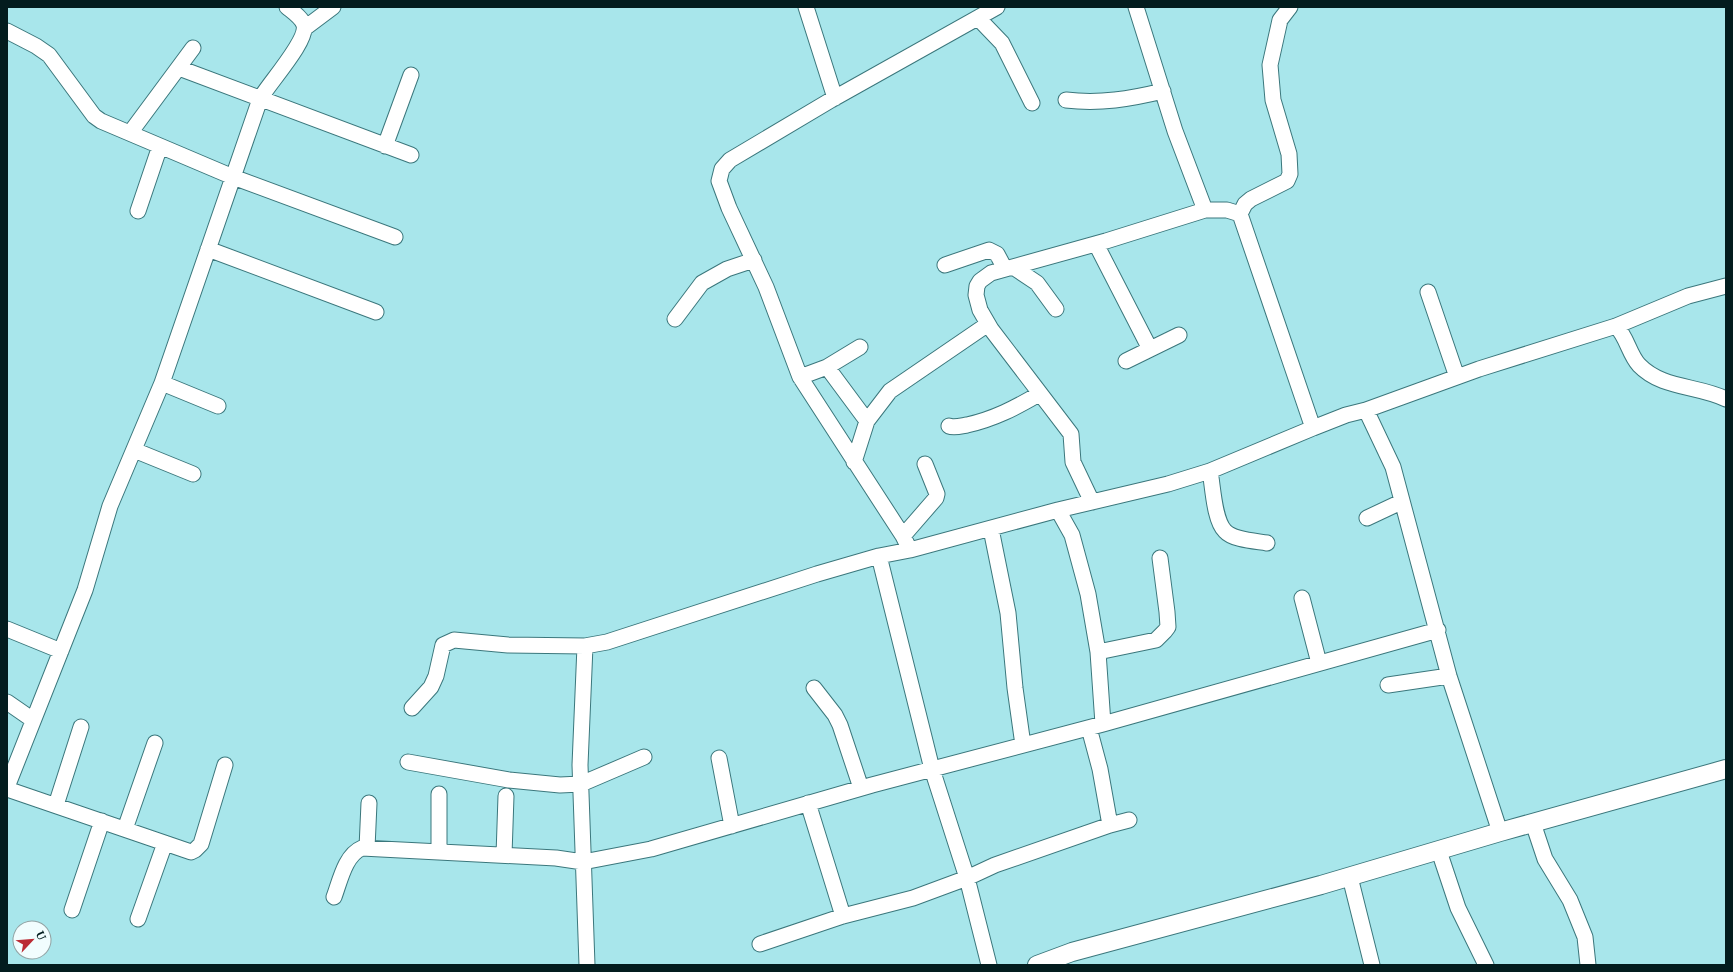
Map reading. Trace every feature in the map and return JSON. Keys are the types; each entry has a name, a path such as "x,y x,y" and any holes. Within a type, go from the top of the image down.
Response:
{"street":[{"path":"287,7 302,21 305,28"},
{"path":"225,765 201,844 191,852 7,788 85,590 110,506 162,383 260,99 265,89 300,43 305,28 333,7"},
{"path":"806,7 835,98"},
{"path":"910,550 903,536 800,377 778,317 754,260 729,208 719,181 722,169 730,160 835,98 997,7"},
{"path":"1136,7 1151,59 1163,91 1174,131 1205,210"},
{"path":"1240,214 1250,199 1287,181 1290,174 1289,154 1273,100 1270,65 1280,20 1290,7"},
{"path":"978,18 1002,43 1032,104"},
{"path":"7,31 36,46 48,55 94,116 101,121 233,177 394,237"},
{"path":"130,133 180,68 193,48"},
{"path":"180,68 411,155"},
{"path":"385,146 411,75"},
{"path":"1066,100 1097,102 1124,100 1163,91"},
{"path":"138,211 160,146"},
{"path":"1092,502 1073,462 1071,434 1039,394 988,324 980,310 976,295 977,286 980,281 991,273 1096,244 1205,210 1227,210 1240,214"},
{"path":"1240,214 1313,428"},
{"path":"1096,244 1150,349"},
{"path":"208,249 376,312"},
{"path":"945,265 989,250 996,254 1009,268 1037,283 1056,309"},
{"path":"675,318 702,283 727,269 754,260"},
{"path":"412,708 431,687 436,676 443,645 448,642 462,640 508,645 585,646 607,642 810,576 879,556 910,550 1058,510 1168,484 1210,471 1313,428 1346,416 1457,377 1616,326 1688,296 1726,286"},
{"path":"1428,292 1457,377"},
{"path":"854,462 867,421 890,391 988,324"},
{"path":"1616,326 1624,335 1638,363 1660,381 1726,399"},
{"path":"1126,360 1179,335"},
{"path":"800,377 827,367 860,347"},
{"path":"827,367 867,421"},
{"path":"162,383 218,406"},
{"path":"949,426 960,426 985,421 1002,415 1039,394"},
{"path":"1366,410 1393,467 1401,502 1438,630 1449,676 1500,832"},
{"path":"134,450 193,474"},
{"path":"903,536 936,498 936,494 924,464"},
{"path":"1210,471 1218,519 1225,532 1243,539 1267,543"},
{"path":"1367,518 1401,502"},
{"path":"1058,510 1072,535 1080,559 1098,652 1096,726 1100,769 1110,826"},
{"path":"991,529 1008,613 1015,688 1023,745"},
{"path":"879,556 932,769 967,878 989,965"},
{"path":"1098,652 1156,640 1165,631 1168,626 1168,612 1160,558"},
{"path":"1302,598 1319,663"},
{"path":"7,629 61,651"},
{"path":"334,898 351,856 356,850 366,848 439,851 556,858 583,862 651,849 861,788 1096,726 1438,630"},
{"path":"585,646 580,784 587,965"},
{"path":"1388,685 1449,676"},
{"path":"814,688 835,715 840,725 861,788"},
{"path":"7,702 33,720"},
{"path":"56,805 81,727"},
{"path":"125,829 155,744"},
{"path":"408,762 509,780 560,786 580,784 619,766 644,757"},
{"path":"719,758 732,826"},
{"path":"1037,965 1072,952 1350,877 1500,832 1726,769"},
{"path":"439,794 439,851"},
{"path":"504,855 506,796"},
{"path":"366,848 369,803"},
{"path":"808,804 843,916"},
{"path":"760,944 843,916 913,898 967,878 995,865 1129,820"},
{"path":"72,910 102,821"},
{"path":"1533,823 1545,859 1570,900 1585,937 1588,965"},
{"path":"138,919 165,843"},
{"path":"1439,851 1458,908 1486,965"},
{"path":"1350,877 1372,965"}]}
